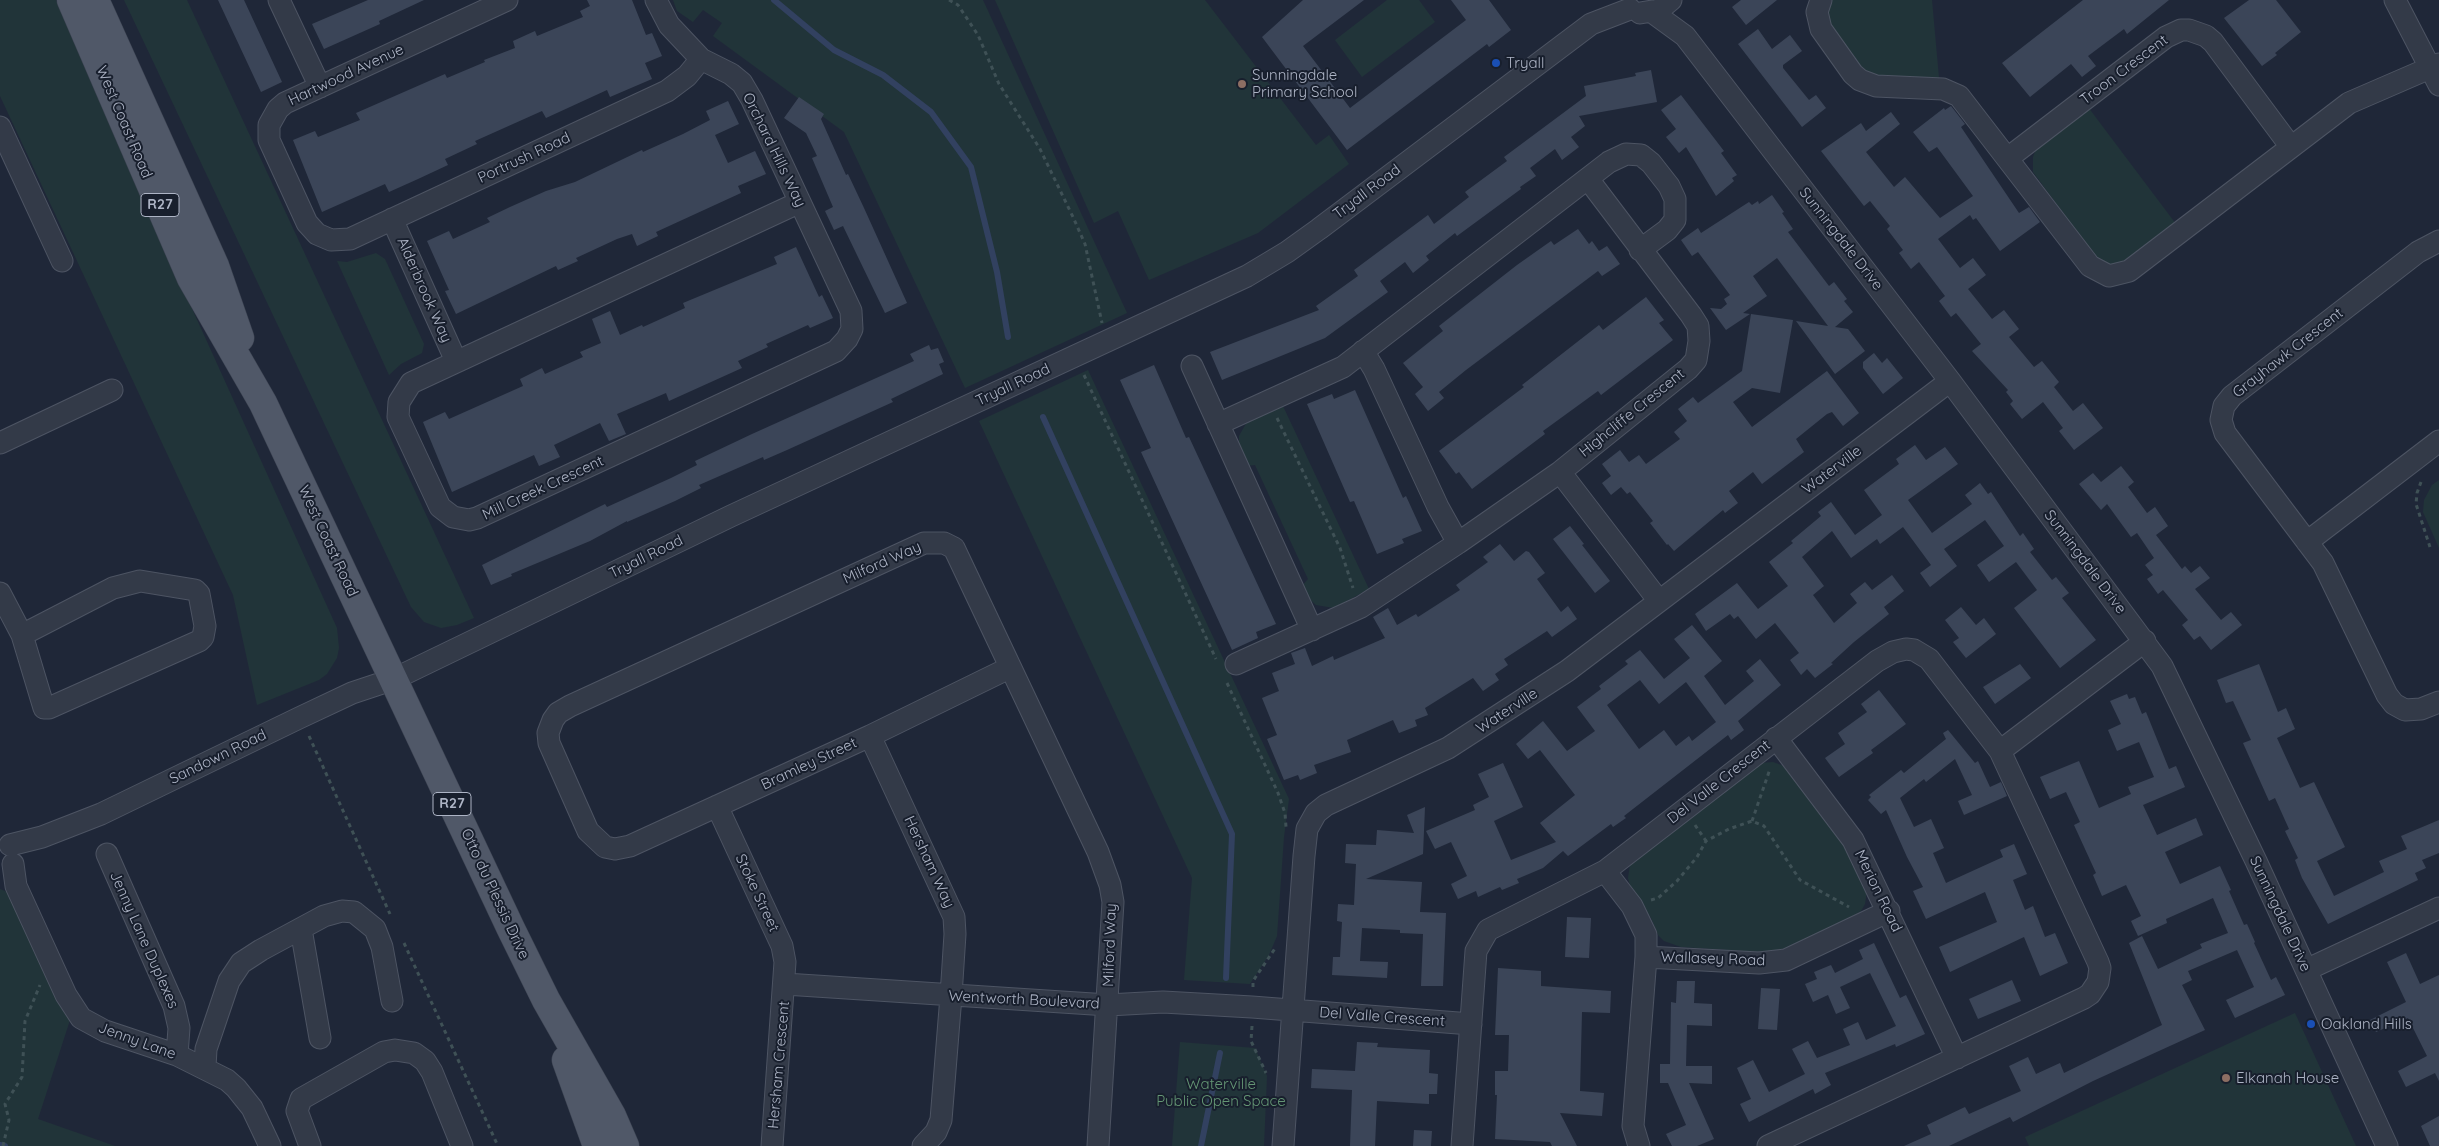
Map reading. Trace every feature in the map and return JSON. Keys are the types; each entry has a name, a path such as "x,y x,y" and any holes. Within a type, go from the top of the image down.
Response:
{"main road":[{"name":"West Coast Road","path":"71,0 191,278 263,403 394,679"},
{"name":"West Coast Road","path":"95,0 215,266 263,403"},
{"name":"Otto du Plessis Drive","path":"394,679 546,1000 612,1116 625,1146"},
{"name":"Otto du Plessis Drive","path":"546,1000 588,1126 597,1146"}],"street":[{"path":"279,0 320,87"},
{"name":"Hartwood Avenue","path":"337,241 325,238 310,228 272,148 268,133 272,116 285,103 507,0"},
{"name":"Orchard Hills Way","path":"656,0 669,25 701,59 731,74 742,83 752,100 851,311 852,330"},
{"name":"Tryall Road","path":"1591,24 1606,0"},
{"path":"1625,4 1642,13 1663,8 1671,0"},
{"name":"Sunningdale Drive","path":"1677,0 1685,36"},
{"path":"1821,0 1817,12 1821,29 1853,74 1860,80 1876,86 1935,88 1943,89 1958,96 2090,266 2108,276 2129,271 2350,103 2436,72 2395,0"},
{"name":"Tryall Road","path":"394,679 732,516 1247,276 1313,233 1591,24 1625,4"},
{"name":"Sunningdale Drive","path":"1652,12 1685,36 1950,380 2162,666 2388,1146"},
{"name":"Troon Crescent","path":"2008,158 2166,37 2181,30 2189,30 2206,36 2212,42 2291,148"},
{"name":"Portrush Road","path":"337,241 350,239 667,91 687,76 701,59"},
{"path":"0,127 62,261"},
{"path":"1218,424 1343,367 1610,162 1626,154 1641,155 1651,163 1669,186 1675,199 1675,220 1667,230 1640,250"},
{"name":"Highcliffe Crescent","path":"1227,670 1361,607 1458,543 1560,472 1696,360 1699,342 1698,326 1588,179"},
{"name":"Mill Creek Crescent","path":"800,202 456,360 411,383 399,402 398,417 440,507 453,517 469,520 477,518 836,352 848,340 852,330"},
{"name":"Alderbrook Way","path":"392,219 456,360"},
{"name":"Grayhawk Crescent","path":"2439,242 2418,252 2232,396 2224,406 2221,420 2224,433 2323,563 2387,695 2400,709 2412,710 2439,702"},
{"path":"1363,351 1374,368 1438,507 1458,543"},
{"path":"1192,366 1312,630"},
{"name":"Waterville","path":"1283,1146 1307,829 1316,813 1326,805 1448,748 1502,715 1567,671 1950,380"},
{"path":"0,443 112,390"},
{"path":"2307,542 2439,441"},
{"path":"1560,472 1659,601"},
{"name":"Milford Way","path":"606,847 588,831 549,743 549,728 558,713 924,543 944,543 954,548 1098,852 1110,885 1113,902 1098,1146"},
{"path":"0,593 22,635 42,706 48,708 199,641 203,637 205,626 199,594 195,590 140,581 112,588 22,635"},
{"path":"2000,751 2145,641"},
{"name":"Del Valle Crescent","path":"1462,1146 1476,951 1483,935 1500,922 1605,871 1780,744 1877,661 1893,652 1906,649 1914,650 1929,659 2000,751 2098,962 2100,975 2095,989 2084,998 1768,1146"},
{"name":"Bramley Street","path":"606,847 615,849 630,846 870,736 1010,668"},
{"name":"Sandown Road","path":"5,854 100,814 348,695 394,679"},
{"name":"Hersham Way","path":"870,736 954,917 952,996"},
{"name":"Merion Road","path":"1780,744 1853,840 1889,911 1957,1058"},
{"name":"Stoke Street","path":"717,806 782,946 785,962 785,984"},
{"name":"Jenny Lane","path":"5,854 16,886 76,1014 86,1023 177,1055 204,1067 226,1080 245,1097 270,1146"},
{"name":"Jenny Lane Duplexes","path":"107,854 174,1006 179,1028 177,1055"},
{"name":"Wallasey Road","path":"1605,871 1632,906 1646,935 1633,1126 1639,1146"},
{"path":"2306,970 2439,908"},
{"path":"204,1067 206,1049 229,981 241,963 260,950 324,916 342,911 354,912 375,929 382,947 392,1001"},
{"name":"Wallasey Road","path":"1646,957 1759,963 1786,960 1889,911"},
{"path":"301,929 320,1038"},
{"name":"Wentworth Boulevard","path":"785,984 1108,1005 1163,1002 1292,1010"},
{"name":"Hersham Crescent","path":"772,1146 785,984"},
{"path":"923,1146 936,1132 941,1120 952,996"},
{"name":"Del Valle Crescent","path":"1292,1010 1471,1024"},
{"path":"310,1146 297,1111 301,1099 384,1052 395,1050 414,1054 424,1061 432,1072 462,1146"}],"path":[{"path":"949,0 958,5 978,34 999,84 1040,149 1073,217 1085,244 1103,326"},
{"path":"1082,369 1227,670 1278,793 1285,813 1286,836"},
{"path":"1268,402 1340,548 1361,607"},
{"path":"2426,476 2417,493 2416,504 2430,547"},
{"path":"1752,821 1780,744"},
{"path":"1632,906 1658,898 1697,857 1706,841 1729,829 1752,821 1764,826 1800,880 1844,903 1866,922"},
{"path":"1267,1076 1264,1066 1251,1042 1253,981 1276,946 1278,938"},
{"path":"3,1146 8,1124 5,1104 22,1077 25,1021 42,979 53,967"}],"green space":[{"path":"0,0 56,0 174,269 337,628 339,648 337,658 327,674 319,680 257,705 233,595 0,96"},
{"path":"124,0 187,0 474,618 457,625 441,628 424,622 411,607"},
{"path":"673,0 983,0 1127,313 965,388 844,132 713,36 722,23 703,10 693,22 677,11"},
{"path":"995,0 1205,0 1316,145 1329,135 1349,164 1258,233 1149,280 1118,211 1094,223"},
{"path":"1387,0 1419,0 1435,22 1362,77 1335,40"},
{"path":"1832,0 1932,0 1939,78 1880,78 1862,70 1829,27 1828,7"},
{"path":"2088,107 2176,224 2122,264 2114,266 2100,263 2033,172 2033,157 2036,149"},
{"path":"376,253 385,259 424,344 422,353 401,364 389,375 337,261 347,262"},
{"path":"1088,370 1289,799 1284,837 1277,936 1269,955 1250,984 1184,980 1192,878 979,421"},
{"path":"1282,404 1369,589 1334,608 1316,605 1308,598 1302,586 1308,579 1255,465 1246,466 1239,445 1239,436 1248,420"},
{"path":"2439,480 2439,548 2423,512 2424,500 2432,485"},
{"path":"1773,762 1784,766 1852,854 1867,890 1865,904 1861,911 1849,919 1776,953 1681,947 1664,941 1658,935 1651,918 1630,886 1628,878 1630,865 1760,763"},
{"path":"0,889 10,893 70,1020 38,1119 115,1146 0,1146"},
{"name":"Elkanah House","path":"2295,1013 2356,1146 2029,1146 2025,1137"},
{"name":"Waterville Public Open Space","path":"1180,1042 1255,1048 1267,1076 1264,1146 1172,1146"}],"building":[{"path":"218,0 244,0 282,82 261,92"},
{"path":"368,0 424,0 379,21 380,24 324,49 312,24"},
{"path":"587,0 632,0 646,35 652,33 662,56 645,63 652,79 610,97 607,90 546,118 542,111 475,141 477,144 445,159 448,165 418,179 389,192 385,184 322,212 293,140 315,131 318,137 360,120 356,113 445,74 447,78 485,62 484,60 515,48 513,41 535,31 537,36 583,17 580,11 590,6"},
{"path":"1303,0 1364,0 1303,46 1350,108 1466,20 1451,0 1489,0 1511,30 1489,47 1487,44 1347,150 1262,37"},
{"path":"1741,0 1777,0 1746,25 1732,7"},
{"path":"2083,0 2169,0 2127,34 2124,29 2088,56 2096,66 2082,77 2071,64 2030,97 2002,63"},
{"path":"2249,0 2276,0 2301,32 2275,53 2277,55 2262,66 2224,18"},
{"path":"1758,29 1772,49 1790,35 1802,51 1783,65 1783,68 1809,100 1816,95 1826,108 1802,127 1738,44"},
{"path":"1651,70 1657,102 1579,116 1585,126 1571,137 1579,147 1562,160 1555,149 1530,168 1536,176 1457,236 1455,233 1426,256 1429,260 1413,273 1405,262 1380,281 1388,292 1325,338 1222,380 1210,352 1319,310 1316,306 1358,276 1354,270 1428,215 1434,224 1469,197 1465,192 1507,161 1504,157 1586,96 1584,86 1636,76 1635,73"},
{"path":"1681,95 1724,151 1721,153 1737,175 1732,178 1734,181 1716,196 1686,147 1679,153 1666,137 1676,129 1661,110"},
{"path":"799,97 824,114 821,119 907,303 885,313 843,226 834,230 825,211 833,207 812,158 817,156 806,133 784,118"},
{"path":"728,101 739,124 715,135 728,163 755,151 766,174 738,186 741,193 656,232 658,236 637,246 632,234 617,239 576,258 578,261 558,270 556,266 456,314 445,291 449,290 427,241 449,231 453,239 490,222 487,218 510,207 546,191 575,182 642,150 643,152 683,134 710,120 706,111"},
{"path":"1951,106 1965,124 1961,127 2019,213 2029,207 2040,222 2000,251 1976,218 1973,220 1970,215 1938,239 1960,268 1973,258 1986,275 1968,289 1992,319 2004,310 2019,329 2009,337 2034,367 2042,361 2059,382 2054,387 2073,411 2083,403 2103,428 2074,450 2059,431 2063,428 2043,402 2022,419 2010,404 2013,401 2006,392 2008,390 1972,351 1981,344 1956,313 1951,317 1939,301 1945,296 1919,262 1911,269 1899,253 1903,250 1887,229 1890,226 1870,201 1864,206 1821,151 1861,123 1866,131 1891,112 1900,124 1866,152 1894,187 1905,177 1940,218 1973,196 1937,147 1929,152 1913,132 1944,108 1945,110"},
{"path":"1772,195 1793,229 1788,232 1829,286 1834,282 1847,299 1844,301 1853,312 1835,327 1848,329 1865,351 1835,374 1796,321 1828,326 1777,258 1753,276 1767,296 1743,313 1750,314 1726,330 1710,308 1721,309 1727,304 1724,299 1730,295 1698,252 1692,256 1681,240 1698,228 1701,233 1749,202 1752,205 1758,201 1759,204"},
{"path":"1578,229 1589,244 1592,241 1599,251 1607,246 1620,264 1602,276 1598,271 1466,370 1439,392 1444,398 1428,411 1415,394 1423,387 1403,363 1443,331 1439,326 1517,265 1551,241 1554,245"},
{"path":"796,247 819,297 822,295 833,318 810,328 808,325 766,344 768,347 738,361 742,368 669,401 666,393 617,414 626,434 609,441 600,423 554,445 560,457 539,466 534,455 452,492 423,422 445,412 449,419 523,386 520,379 542,368 545,374 583,357 580,352 601,343 592,319 610,311 620,335 642,325 643,327 685,308 683,303 777,264 774,257"},
{"path":"1646,297 1664,320 1659,323 1673,340 1601,395 1598,391 1543,431 1545,434 1472,489 1459,472 1456,474 1439,451 1524,387 1522,385 1599,325 1603,330"},
{"path":"1751,314 1793,320 1780,393 1752,388 1733,402 1752,427 1827,371 1859,413 1843,426 1832,412 1827,414 1796,439 1804,452 1762,484 1753,472 1729,491 1738,503 1725,513 1723,510 1674,551 1650,523 1653,521 1630,492 1627,494 1621,487 1611,495 1602,483 1611,476 1602,464 1620,450 1629,462 1639,455 1646,464 1680,439 1674,432 1687,421 1678,409 1693,397 1698,403 1742,371"},
{"path":"929,345 931,350 938,348 944,362 939,364 943,374 891,399 893,402 764,460 763,457 699,485 701,488 675,501 627,521 590,541 511,574 512,576 491,585 482,565 605,504 607,507 671,478 697,465 695,461 752,434 914,361 910,354"},
{"path":"1874,353 1882,363 1887,358 1903,378 1883,394 1863,368 1863,362"},
{"path":"1154,365 1186,438 1189,437 1276,624 1256,632 1258,638 1232,650 1141,452 1151,448 1120,380"},
{"path":"1355,390 1403,498 1406,496 1422,531 1402,539 1404,543 1377,554 1354,501 1350,502 1307,404 1332,394 1334,399"},
{"path":"1915,445 1926,460 1945,447 1958,464 1908,500 1932,533 1972,504 1965,495 1980,483 1988,494 1991,492 2020,536 2023,533 2034,549 2030,552 2052,580 2056,577 2069,593 2062,598 2096,640 2060,668 2014,608 2037,590 2016,562 1989,582 1977,565 2004,546 1985,520 1944,549 1957,566 1930,587 1920,573 1931,565 1903,527 1880,544 1877,539 1851,558 1832,531 1802,557 1824,586 1813,595 1834,623 1857,603 1850,594 1865,582 1872,590 1892,575 1904,591 1884,607 1889,614 1854,642 1831,663 1833,664 1815,678 1807,669 1801,675 1790,660 1799,653 1775,623 1756,639 1738,616 1734,619 1730,614 1706,631 1695,614 1737,583 1758,609 1788,586 1769,562 1793,543 1791,541 1821,516 1818,512 1831,502 1855,535 1882,515 1864,490 1899,464 1896,459"},
{"path":"2121,466 2134,482 2128,487 2147,513 2155,507 2168,526 2156,535 2182,569 2185,566 2191,573 2200,566 2210,578 2195,589 2221,620 2231,612 2242,625 2211,650 2200,636 2194,640 2182,625 2188,620 2163,590 2158,594 2147,579 2153,575 2145,565 2154,558 2137,533 2131,537 2107,504 2101,510 2079,484 2093,473 2101,482"},
{"path":"1570,526 1610,581 1595,593 1553,539"},
{"path":"1500,544 1514,561 1526,551 1529,552 1545,573 1537,579 1561,612 1568,606 1577,619 1552,637 1547,631 1504,659 1508,665 1495,674 1499,680 1483,691 1473,678 1425,708 1428,715 1415,720 1417,726 1399,733 1393,720 1347,740 1351,752 1314,765 1317,773 1300,780 1298,775 1284,780 1267,739 1277,735 1262,698 1279,691 1272,673 1295,664 1291,653 1305,648 1312,666 1333,656 1334,660 1385,638 1373,617 1388,608 1397,625 1416,614 1418,617 1460,590 1456,585 1488,562 1483,557"},
{"path":"1961,607 1976,625 1984,618 1996,634 1966,658 1953,642 1959,638 1945,620"},
{"path":"1692,625 1722,661 1704,676 1725,705 1754,681 1746,671 1760,659 1781,685 1738,721 1744,730 1731,740 1728,735 1624,816 1626,818 1613,827 1611,824 1568,856 1563,851 1543,868 1517,879 1519,883 1502,890 1500,887 1478,897 1476,891 1458,899 1451,884 1467,876 1451,842 1435,849 1426,831 1475,810 1473,805 1489,797 1478,774 1503,763 1523,807 1494,821 1511,860 1556,842 1540,823 1575,795 1540,750 1528,759 1516,744 1543,721 1567,751 1595,731 1577,707 1601,689 1599,686 1628,664 1625,661 1640,650 1664,679 1690,658 1674,639","holes":["1640,680 1659,704 1686,682 1716,722 1692,741 1689,736 1676,746 1664,730 1639,749 1607,705"]},
{"path":"2020,664 2031,678 1995,704 1983,687"},
{"path":"2259,664 2278,712 2286,708 2295,729 2277,738 2300,788 2314,782 2345,847 2317,861 2334,896 2384,872 2379,861 2407,849 2401,836 2439,820 2439,853 2422,860 2426,868 2415,873 2418,880 2328,924 2302,878 2295,860 2298,858 2285,831 2289,829 2275,798 2269,801 2243,743 2251,740 2233,701 2226,703 2217,680"},
{"path":"1879,690 1906,724 1871,750 1873,753 1839,777 1825,758 1845,744 1838,733 1867,712 1861,704"},
{"path":"2127,694 2129,699 2135,697 2142,714 2146,712 2169,769 2176,766 2185,787 2143,805 2157,835 2196,818 2203,835 2165,852 2180,884 2220,866 2244,925 2247,924 2271,980 2276,977 2285,995 2235,1018 2226,1000 2254,987 2237,950 2188,971 2192,980 2182,985 2205,1030 2093,1081 2013,1122 2010,1117 1949,1146 1904,1146 1931,1134 1927,1125 1965,1107 1969,1114 2021,1091 2009,1066 2028,1057 2036,1074 2060,1063 2064,1073 2162,1025 2129,943 2142,936 2158,969 2202,948 2200,944 2228,933 2213,898 2166,919 2167,923 2138,936 2131,921 2141,916 2126,885 2102,896 2093,875 2096,873 2074,825 2080,822 2066,792 2050,799 2040,777 2079,761 2099,808 2131,794 2128,787 2154,777 2139,742 2117,751 2108,730 2121,724 2110,701"},
{"path":"1948,730 1975,763 1978,761 1990,787 2001,782 2007,796 1964,815 1958,801 1972,795 1955,759 1926,782 1924,779 1900,798 1914,827 1931,819 1944,848 1933,853 1946,883 2003,857 2000,850 2014,844 2027,874 2013,880 2025,910 2033,906 2045,937 2055,933 2068,963 2040,976 2024,937 1950,972 1939,947 1997,922 1985,892 1926,919 1913,891 1923,887 1886,810 1881,814 1868,800 1871,797 1869,795 1901,770 1904,773 1946,739 1943,733"},
{"path":"1425,807 1423,854 1366,879 1422,882 1420,912 1446,913 1443,986 1421,986 1423,934 1400,933 1400,930 1362,928 1360,961 1388,962 1387,978 1332,975 1333,957 1340,957 1342,922 1337,921 1338,904 1354,905 1356,864 1345,863 1346,844 1376,845 1377,830 1414,833 1407,815"},
{"path":"1567,917 1591,918 1589,958 1565,957"},
{"path":"1874,943 1900,998 1906,995 1925,1034 1896,1047 1895,1044 1825,1073 1831,1085 1815,1094 1813,1089 1749,1122 1740,1104 1751,1099 1737,1068 1753,1060 1769,1092 1805,1074 1792,1049 1808,1041 1817,1058 1850,1045 1843,1029 1858,1022 1866,1040 1896,1026 1870,973 1840,987 1850,1008 1836,1014 1828,995 1813,1002 1805,984 1817,979 1814,972 1831,965 1835,973 1863,959 1859,950"},
{"path":"2406,953 2420,984 2439,975 2439,1081 2435,1073 2406,1087 2398,1071 2427,1056 2408,1018 2376,1032 2370,1020 2406,1002 2387,962"},
{"path":"1498,968 1541,971 1541,986 1611,991 1610,1013 1582,1012 1580,1091 1604,1093 1602,1116 1560,1113 1577,1146 1552,1146 1550,1142 1495,1139 1497,1095 1495,1095 1495,1071 1508,1071 1509,1035 1495,1035"},
{"path":"2012,980 2021,1001 1978,1019 1969,999"},
{"path":"1677,981 1695,981 1694,1003 1712,1004 1712,1026 1687,1025 1686,1066 1712,1066 1712,1084 1689,1083 1714,1139 1697,1146 1672,1146 1666,1134 1686,1125 1668,1083 1660,1083 1660,1064 1670,1064 1671,1002 1676,1003"},
{"path":"1761,988 1780,989 1777,1030 1758,1029"},
{"path":"1357,1042 1378,1043 1377,1047 1430,1050 1429,1073 1438,1074 1437,1094 1429,1094 1429,1104 1377,1101 1375,1146 1350,1146 1352,1090 1311,1088 1312,1069 1355,1071"},
{"path":"2439,1116 2439,1146 2430,1146 2421,1126"},
{"path":"1414,1130 1432,1131 1431,1146 1413,1146"}],"waterway":[{"path":"774,0 834,50 883,75 931,112 971,167 997,272 1008,337"},
{"path":"1043,417 1232,834 1226,978"},
{"path":"1201,1146 1220,1053"},
{"path":"0,1145 5,1146"}],"place":[{"name":"Tryall","path":"1496,63"},
{"name":"Sunningdale Primary School","path":"1242,84"},
{"name":"Oakland Hills","path":"2311,1024"},
{"name":"Elkanah House","path":"2226,1078"}]}
